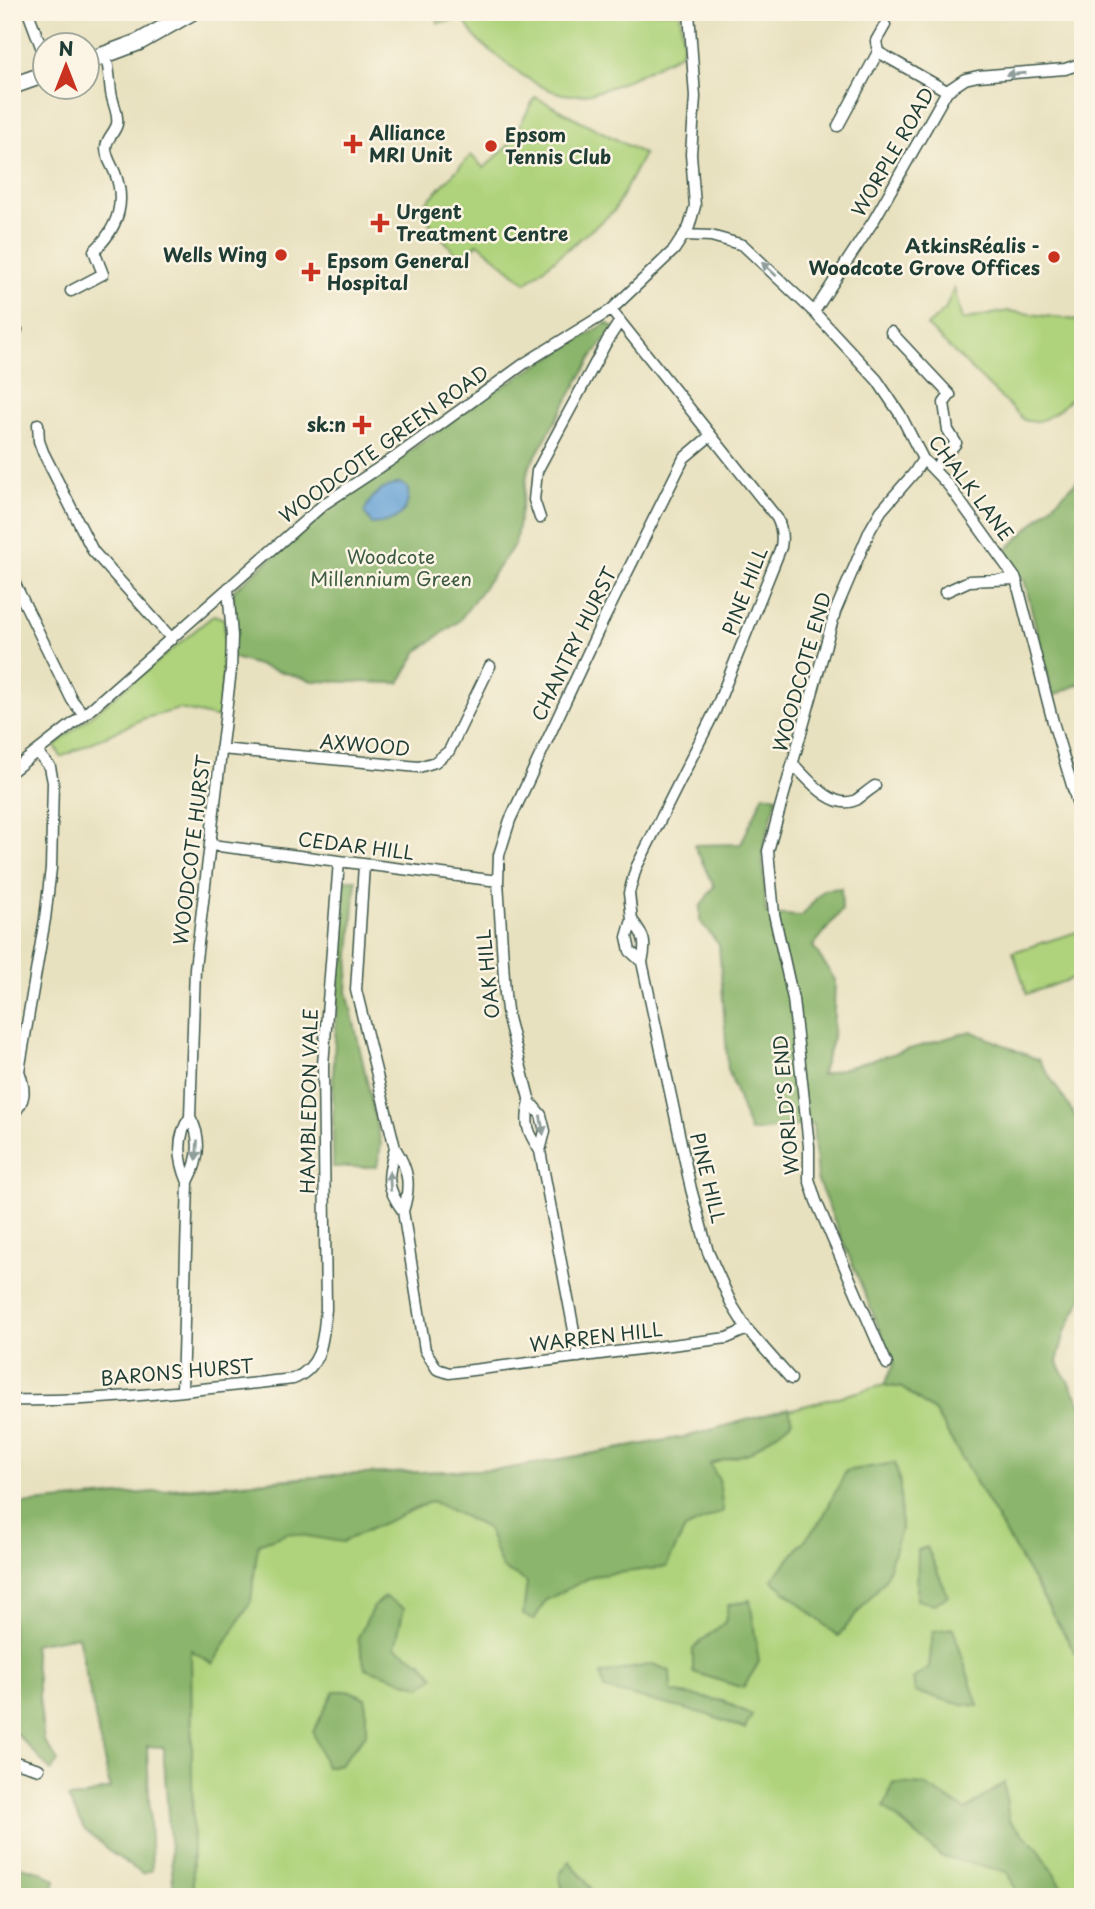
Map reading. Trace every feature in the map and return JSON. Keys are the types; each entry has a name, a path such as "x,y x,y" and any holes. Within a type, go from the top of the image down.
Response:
{"highway":[{"path":"102,56 160,32 192,12"},
{"path":"12,86 32,80"}],"street":[{"path":"29,12 36,32"},
{"path":"685,235 695,206 691,154 695,97 689,12"},
{"path":"838,126 878,52 876,41 885,25"},
{"path":"878,52 947,91"},
{"path":"71,291 103,274 94,251 109,234 120,209 118,180 105,151 117,123 110,90 111,74 105,55"},
{"name":"WORPLE ROAD","path":"814,312 874,220 947,91 965,79 978,76 1065,69 1083,63"},
{"name":"CHALK LANE","path":"685,235 716,238 743,246 814,312 877,380 900,414 923,459 949,485 1016,579 1053,722 1083,822"},
{"name":"WOODCOTE GREEN ROAD","path":"12,771 84,715 324,504 394,458 525,363 611,310 659,266 685,235"},
{"name":"PINE HILL","path":"611,310 777,518 782,527 783,538 715,711 635,868 629,894 632,920 627,937 630,951 642,962"},
{"path":"540,518 534,500 537,471 620,321"},
{"path":"891,332 950,395 944,403 948,430 957,443 934,469"},
{"path":"38,424 43,452 93,551 172,639"},
{"name":"CHANTRY HURST","path":"498,881 499,855 510,820 599,629 684,458 710,436"},
{"name":"WOODCOTE END","path":"774,914 768,851 835,612 881,511 923,459"},
{"path":"12,578 72,700 84,715"},
{"path":"945,592 970,581 1016,579"},
{"name":"WOODCOTE HURST","path":"187,1182 196,1166 198,1135 190,1116 195,968 231,670 232,636 228,589"},
{"name":"AXWOOD","path":"221,749 419,767 435,762 449,751 489,666"},
{"path":"12,1116 20,1106 25,1088 16,1075 40,953 51,868 53,782 50,767 37,752"},
{"path":"794,765 829,797 838,801 855,800 875,786"},
{"name":"CEDAR HILL","path":"211,845 498,881"},
{"name":"HAMBLEDON VALE","path":"323,1342 327,1282 323,1065 339,862"},
{"path":"364,864 356,990 395,1147 405,1164 409,1192 403,1211"},
{"name":"OAK HILL","path":"498,881 508,1018 530,1102 541,1115 545,1131 540,1151"},
{"name":"WORLD'S END","path":"774,914 793,999 809,1146 809,1178 816,1201 887,1364"},
{"name":"PINE HILL","path":"632,920 643,934 646,947 642,962 691,1189 708,1252 732,1305 747,1329 791,1379"},
{"name":"OAK HILL","path":"530,1102 526,1118 529,1134 540,1151 579,1357"},
{"name":"WOODCOTE HURST","path":"181,1390 187,1182 180,1165 183,1126 190,1116"},
{"path":"395,1147 388,1173 391,1195 403,1211"},
{"name":"WARREN HILL","path":"403,1211 425,1350 437,1369 449,1373 727,1338 747,1329"},
{"name":"BARONS HURST","path":"12,1401 45,1401 293,1380 305,1375 313,1366 323,1342"},
{"path":"12,1761 39,1769"}],"green space":[{"path":"436,12 680,12 683,43 680,54 612,87 583,94 561,94 535,83 481,43 464,19 438,23"},
{"path":"535,97 644,154 614,211 526,283 478,243 461,260 419,210 471,155 484,168 510,144"},
{"path":"954,288 962,320 1008,311 1083,321 1083,387 1049,417 1024,420 927,326 945,310"},
{"name":"Woodcote Millennium Green","path":"607,323 614,328 592,357 528,469 515,544 459,621 418,651 399,683 313,681 230,657 234,590 340,500 495,391"},
{"path":"1083,475 1083,682 1053,696 1024,579 998,558"},
{"path":"214,615 224,619 225,650 219,718 180,709 145,718 61,757 55,745"},
{"path":"764,794 777,797 762,851 766,914 802,916 823,890 841,888 842,910 813,946 835,980 833,1037 821,1075 971,1031 1039,1060 1083,1128 1083,1296 1065,1332 1057,1362 1083,1407 1083,1666 935,1412 902,1388 884,1385 894,1364 817,1179 813,1124 750,1132 728,1069 719,945 700,921 700,907 714,886 694,845 741,844"},
{"path":"344,880 356,880 347,991 381,1144 377,1167 333,1167 333,1076"},
{"path":"1083,930 1083,975 1027,994 1013,952"},
{"path":"884,1385 902,1388 935,1412 1083,1666 1083,1897 193,1897 191,1649 170,1489 337,1475 506,1469 689,1436"},
{"path":"789,1408 792,1422 749,1453 710,1464 719,1480 723,1511 685,1529 666,1567 593,1576 546,1600 534,1620 523,1615 527,1582 502,1568 487,1528 432,1501 342,1542 289,1533 258,1544 251,1601 213,1664 191,1650 193,1897 174,1897 163,1747 147,1746 152,1870 143,1874 113,1854 84,1829 68,1798 82,1797 110,1788 78,1636 33,1644 44,1741 58,1761 51,1771 12,1729 12,1505 337,1475 506,1469 689,1436"},
{"path":"895,1463 900,1483 901,1530 885,1580 838,1636 772,1580 822,1519 846,1471"},
{"path":"927,1547 948,1596 934,1604 917,1600 918,1550"},
{"path":"385,1597 404,1608 395,1647 423,1663 434,1677 421,1687 365,1668 358,1638 373,1607"},
{"path":"750,1600 759,1662 743,1688 693,1672 693,1648 725,1622 728,1605"},
{"path":"953,1628 978,1706 915,1692 913,1679 929,1667 933,1631"},
{"path":"653,1664 670,1671 671,1692 723,1701 752,1715 745,1729 705,1714 604,1689 601,1674"},
{"path":"334,1691 350,1691 366,1698 366,1735 340,1764 326,1767 313,1732"},
{"path":"894,1783 925,1785 966,1810 1004,1783 1009,1821 1038,1848 1069,1897 1019,1897 1007,1872 941,1856 884,1807"},
{"path":"569,1861 589,1885 592,1897 565,1897 559,1876"},
{"path":"12,1864 40,1871 55,1880 52,1897 12,1897"}],"water":[{"path":"400,483 408,488 404,510 394,519 372,524 364,512 370,501 387,487"}],"place":[{"name":"Alliance MRI Unit","path":"353,144"},
{"name":"Epsom Tennis Club","path":"491,146"},
{"name":"Urgent Treatment Centre","path":"380,223"},
{"name":"Wells Wing","path":"281,255"},
{"name":"AtkinsRéalis - Woodcote Grove Offices","path":"1054,257"},
{"name":"Epsom General Hospital","path":"311,272"},
{"name":"sk:n","path":"362,425"}]}
